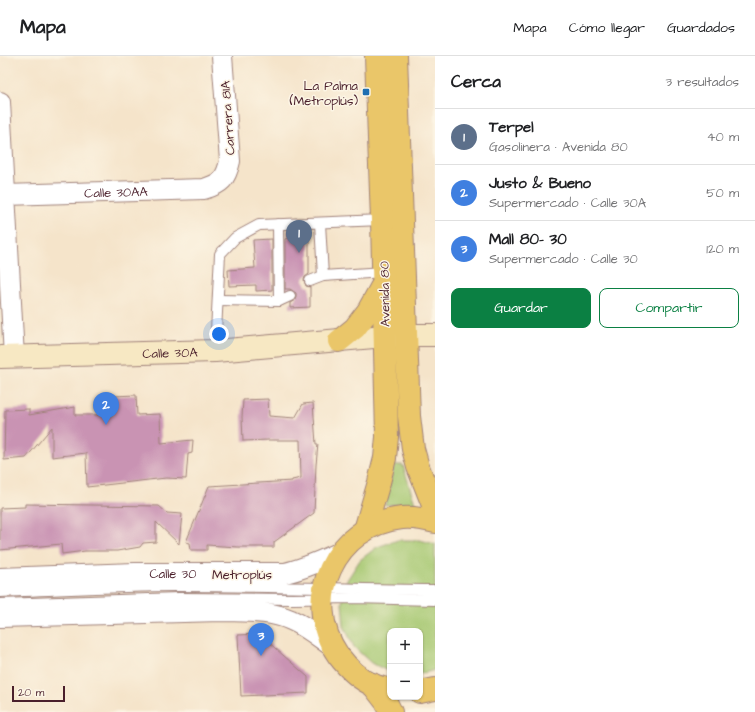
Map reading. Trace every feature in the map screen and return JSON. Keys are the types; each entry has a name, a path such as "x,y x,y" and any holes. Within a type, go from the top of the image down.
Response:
{"main road":[{"name":"Avenida 80","path":"376,56 384,278 396,335 413,449 418,468 435,510"},
{"name":"Avenida 80","path":"365,530 383,464 387,437 396,335 396,56"},
{"path":"339,341 355,328 368,311 384,278"},
{"path":"391,712 381,687 356,675 343,662 333,647 324,623 322,611 323,593 330,569 341,552 352,540 365,530 383,522 402,518 422,518 435,522"},
{"path":"423,691 435,689"}],"street":[{"name":"Carrera 81A","path":"222,56 230,161 228,171 223,179"},
{"path":"0,102 6,195 7,357"},
{"name":"Calle 30AA","path":"6,195 204,189 215,186 223,179"},
{"name":"Calle 30A","path":"7,357 215,350 339,341 396,335 435,335"},
{"name":"Calle 30","path":"0,578 135,573 285,573 294,572 341,552"},
{"path":"0,617 220,611 254,612 281,616 292,620 333,647"}],"lane":[{"path":"215,350 220,254 235,238 259,225 382,220"},
{"path":"320,223 323,276"},
{"path":"278,224 279,301"},
{"path":"310,280 323,276 384,278"},
{"path":"218,300 279,301 290,296"},
{"name":"Metroplús","path":"0,592 174,586 323,593 354,598 435,600"},
{"name":"Metroplús","path":"0,604 435,590"}],"green space":[{"path":"394,465 403,465 415,504 385,505"},
{"path":"398,540 420,540 435,544 435,670 423,673 423,628 387,628 387,671 371,663 354,647 344,626 342,603 347,580 360,560 377,547"}],"building":[{"path":"309,229 309,274 304,280 306,286 310,287 310,307 290,308 290,303 295,300 296,293 290,289 285,289 285,239 288,238 288,230"},
{"path":"272,239 272,290 256,291 256,285 229,286 228,270 255,268 253,240"},
{"path":"136,395 137,415 160,414 161,443 193,440 192,453 188,454 186,479 166,478 87,487 86,453 52,457 52,427 26,458 4,460 5,410 29,409 29,415 75,407 75,415 113,415 113,396"},
{"path":"268,399 269,416 295,418 303,404 313,403 316,444 318,444 314,513 274,542 274,547 207,545 207,550 191,550 190,543 186,542 209,486 292,481 301,478 300,440 243,441 243,400"},
{"path":"25,504 159,506 167,513 182,514 179,544 156,522 156,542 143,543 140,547 117,551 85,551 62,554 61,544 0,550 0,508 25,507"},
{"path":"259,634 308,677 308,693 241,696 238,635"}],"place":[{"name":"La Palma (Metroplús)","path":"366,92"},
{"name":"Terpel","path":"299,253"},
{"name":"Justo & Bueno","path":"106,425"},
{"name":"Mall 80- 30","path":"261,656"}]}
